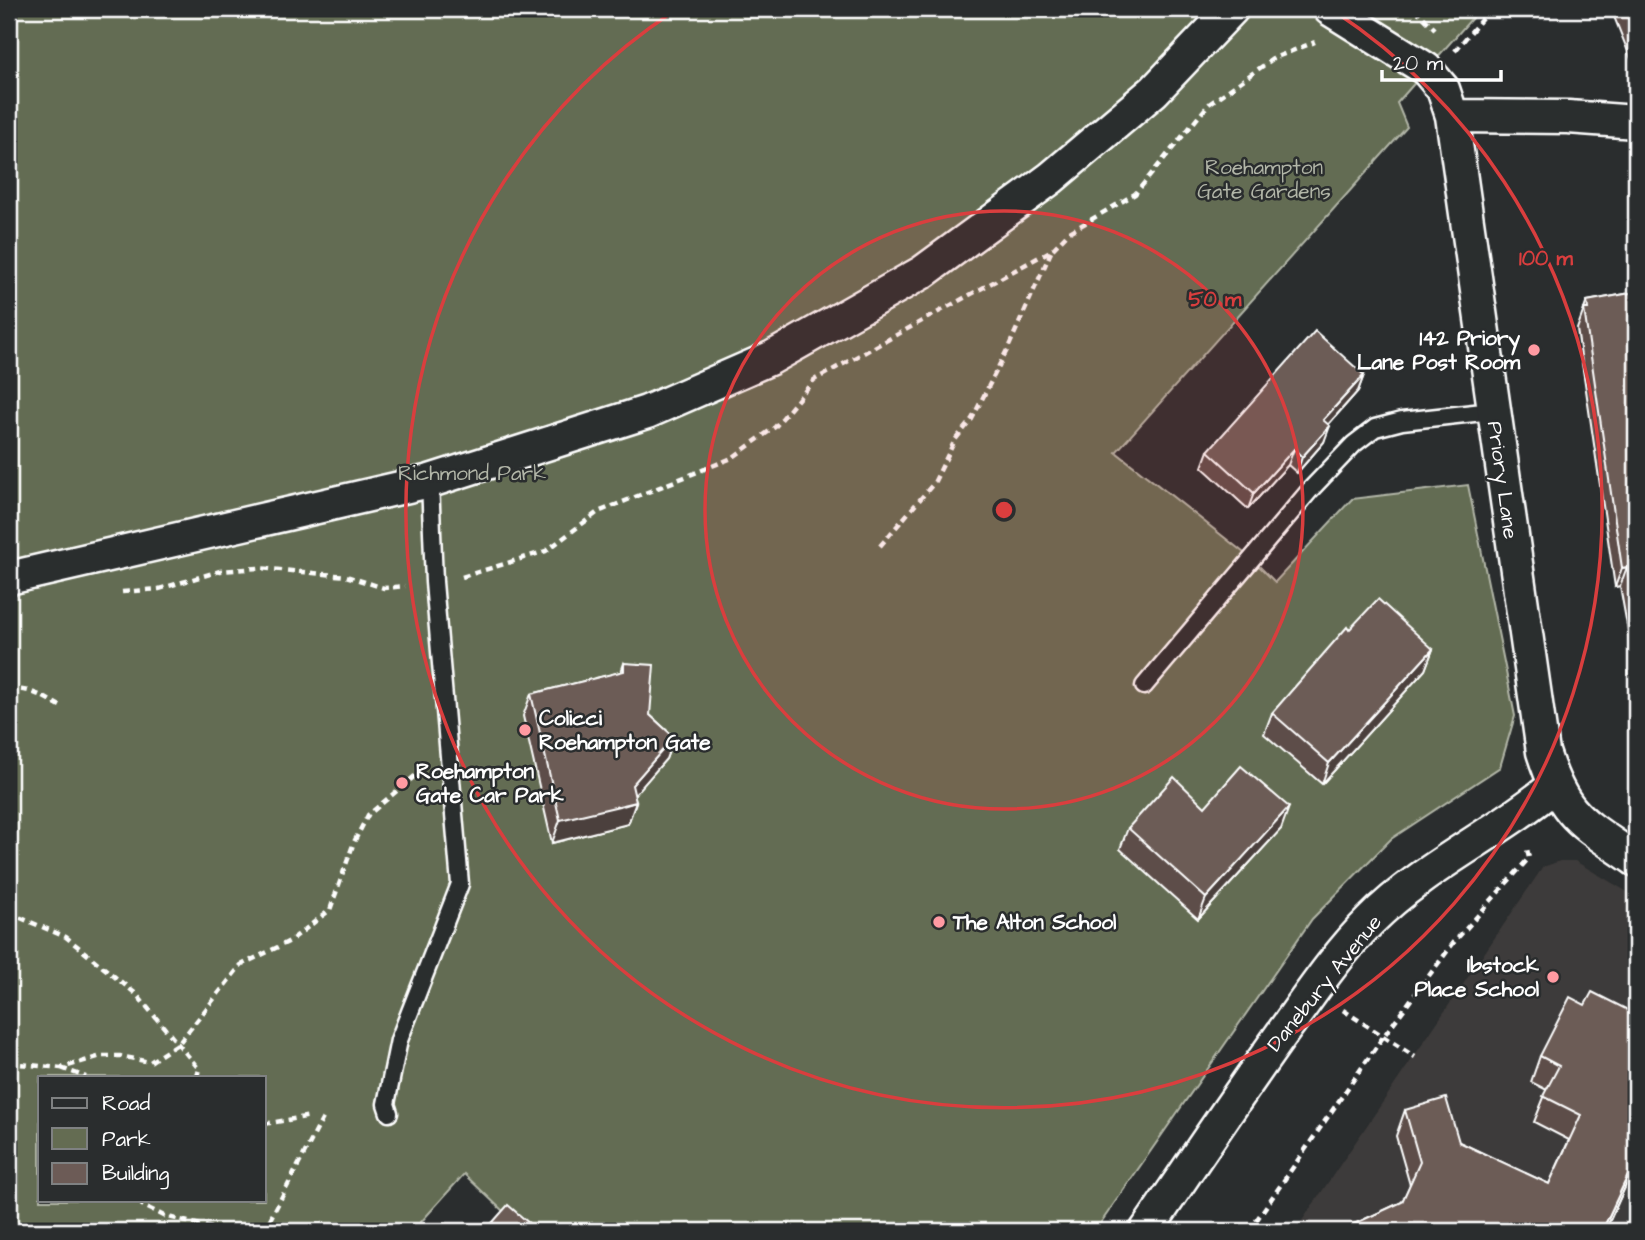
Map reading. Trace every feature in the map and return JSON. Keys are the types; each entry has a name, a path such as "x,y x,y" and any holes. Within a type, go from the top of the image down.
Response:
{"street":[{"path":"9,578 430,481 647,412 771,358 923,272 1051,178 1154,91 1232,9"},
{"name":"Priory Lane","path":"1330,9 1426,69 1443,89 1452,116 1538,722 1554,786 1572,814 1636,860"},
{"path":"1452,116 1568,117 1636,122"},
{"name":"Danebury Avenue","path":"1146,1231 1313,990 1370,921 1400,895 1464,848 1518,814 1554,786"}],"lane":[{"path":"1144,687 1310,490 1374,428 1402,421 1492,411"},
{"path":"389,1113 386,1104 399,1040 460,884 434,582 430,481"}],"path":[{"path":"1455,50 1490,9"},
{"path":"1274,58 1314,44"},
{"path":"880,545 934,483 955,440 972,419 1009,346 1052,250"},
{"path":"9,691 20,688 60,706"},
{"path":"61,1068 101,1056 120,1056 150,1062 179,1043 241,965 290,941 330,910 354,842 368,815 448,744"},
{"path":"1249,1231 1383,1037 1455,941 1529,858 1518,814"},
{"path":"9,913 66,937 136,993 199,1069 197,1076"},
{"path":"1313,990 1415,1057"},
{"path":"9,1063 61,1068 83,1076"},
{"path":"266,1124 311,1116"},
{"path":"264,1231 323,1118"},
{"path":"141,1202 164,1216 225,1231"}],"shaded area":[{"name":"Ibstock Place School","path":"1560,861 1575,861 1636,897 1636,1231 1295,1231 1543,867"}],"green space":[{"name":"Richmond Park","path":"9,9 1480,9 1397,103 1407,127 1116,452 1253,560 1275,582 1352,499 1468,485 1515,716 1500,767 1391,839 1312,919 1095,1231 524,1231 464,1174 413,1231 9,1231"}],"building":[{"path":"1629,9 1636,9 1636,27"},
{"path":"1636,292 1636,619 1627,567 1622,568 1584,309 1588,309 1587,301"},
{"path":"1315,331 1364,375 1323,420 1330,426 1302,457 1294,449 1254,493 1208,451"},
{"path":"1378,599 1433,649 1329,763 1272,713 1347,627 1349,630"},
{"path":"624,663 654,665 650,715 674,737 632,785 636,802 560,820 531,694 624,671"},
{"path":"1241,766 1289,807 1206,898 1128,828 1174,777 1205,807"},
{"path":"1592,992 1636,1014 1636,1158 1602,1231 1357,1231 1354,1224 1402,1202 1420,1162 1405,1110 1446,1098 1459,1142 1549,1184 1581,1115 1543,1096 1559,1066 1540,1056 1570,997 1585,1005"},
{"path":"508,1205 538,1231 485,1231"}],"place":[{"name":"142 Priory Lane Post Room","path":"1534,350"},
{"name":"Colicci Roehampton Gate","path":"525,730"},
{"name":"Roehampton Gate Car Park","path":"402,783"},
{"name":"The Alton School","path":"939,922"},
{"name":"Ibstock Place School","path":"1553,977"}],"park label":[{"name":"Roehampton Gate Gardens","path":"1264,179"}]}
